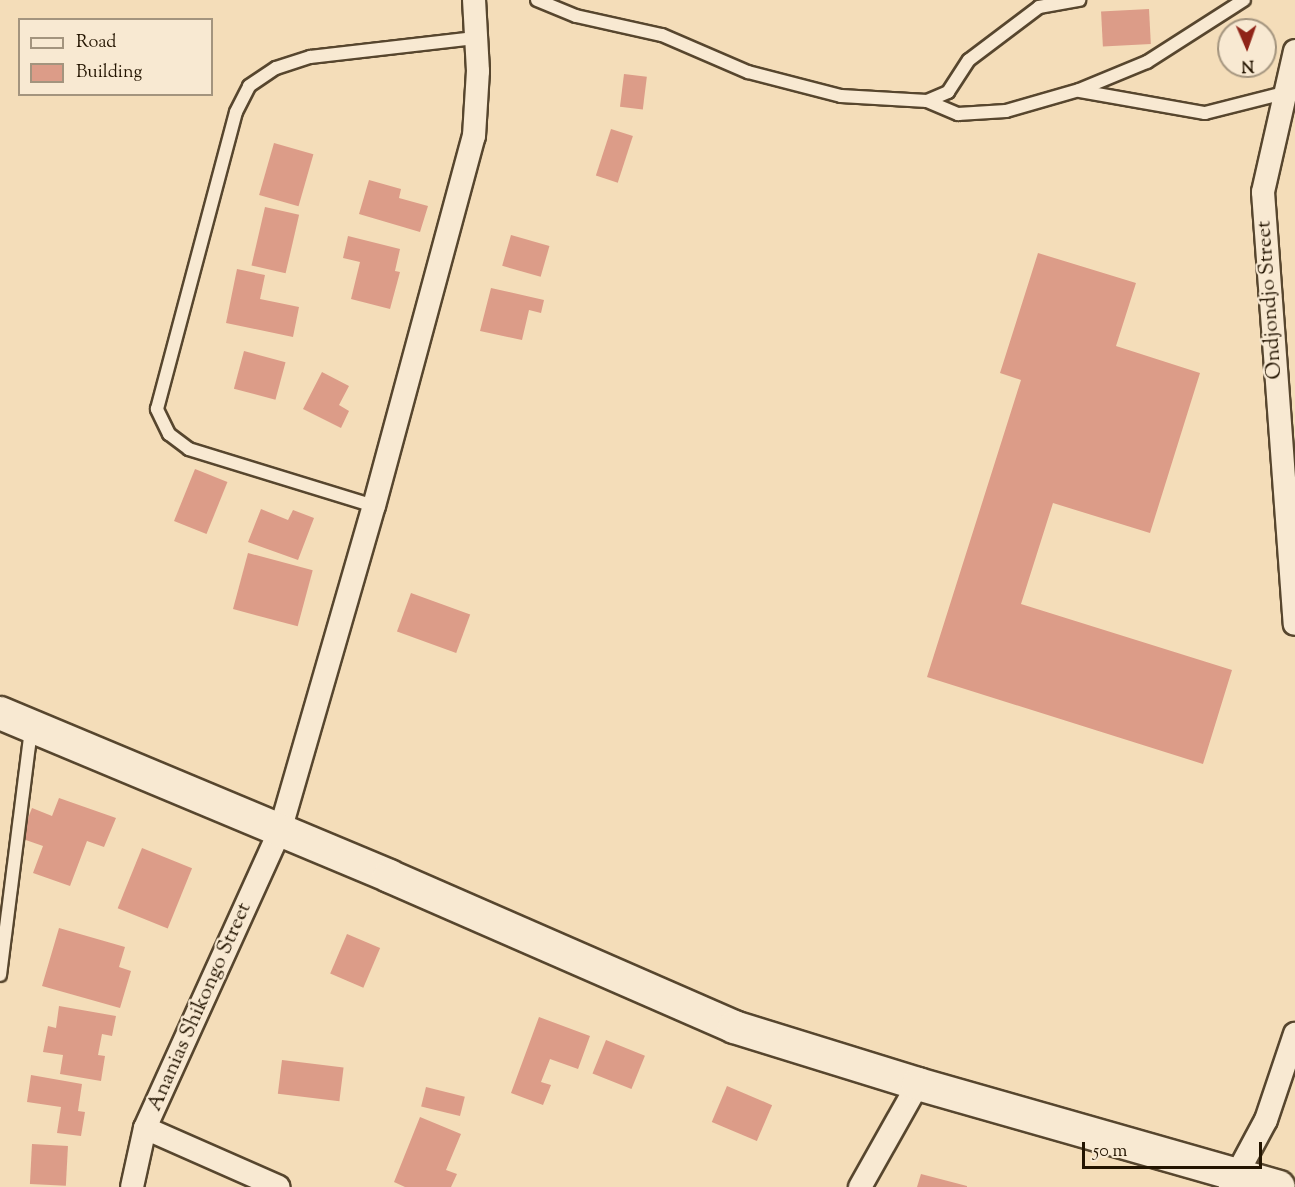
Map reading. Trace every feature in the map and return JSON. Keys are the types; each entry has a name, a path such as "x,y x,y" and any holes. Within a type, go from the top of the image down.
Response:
{"street":[{"name":"Ananias Shikongo Street","path":"132,1187 145,1128 280,831 374,506 474,136 478,71 474,0"},
{"name":"Ondjondjo Street","path":"1295,51 1263,192 1295,624"},
{"path":"0,713 734,1027 1233,1180 1279,1187"},
{"path":"1233,1180 1266,1120 1295,1034"},
{"path":"860,1187 918,1084"},
{"path":"145,1128 279,1187"}],"lane":[{"path":"537,0 576,16 662,35 748,72 841,96 927,100 958,114 1006,111 1079,90 1147,62 1244,0"},
{"path":"927,100 948,92 969,60 1039,7 1078,0"},
{"path":"374,506 189,449 169,434 157,409 236,112 249,86 276,68 310,57 475,38"},
{"path":"1079,90 1205,113 1284,93"},
{"path":"0,975 32,727"}],"building":[{"path":"1149,9 1151,44 1103,46 1101,12"},
{"path":"624,74 647,77 643,110 620,107"},
{"path":"611,129 633,136 618,183 596,176"},
{"path":"274,143 313,154 299,206 259,195"},
{"path":"369,180 401,189 399,198 428,206 420,232 359,214"},
{"path":"265,207 299,215 286,273 252,265"},
{"path":"511,235 549,246 541,277 502,266"},
{"path":"348,236 400,249 395,271 400,272 390,309 351,299 360,262 343,258"},
{"path":"1038,253 1136,283 1116,346 1200,373 1150,533 1053,503 1021,604 1232,670 1203,764 927,677 1021,380 1000,373"},
{"path":"237,269 265,275 260,299 299,307 293,337 226,323"},
{"path":"491,288 544,300 541,313 529,310 522,340 480,331"},
{"path":"244,351 286,362 275,400 234,389"},
{"path":"322,372 349,386 339,405 349,411 341,428 303,409"},
{"path":"195,469 227,482 206,534 174,521"},
{"path":"261,509 288,520 293,510 314,518 298,560 248,542"},
{"path":"248,553 313,570 298,626 233,609"},
{"path":"411,593 470,615 456,653 397,632"},
{"path":"59,798 116,818 104,847 87,841 70,886 33,873 43,846 20,838 32,808 52,816"},
{"path":"142,848 192,868 168,928 118,908"},
{"path":"59,928 125,947 119,967 131,971 120,1008 42,986"},
{"path":"347,934 380,948 363,988 330,974"},
{"path":"59,1006 116,1016 112,1036 102,1034 98,1055 105,1056 101,1081 60,1074 63,1055 43,1052 48,1026 56,1028"},
{"path":"539,1017 590,1036 578,1069 550,1059 541,1082 551,1085 543,1105 511,1093"},
{"path":"606,1040 645,1056 631,1089 593,1073"},
{"path":"282,1060 344,1068 339,1101 278,1094"},
{"path":"31,1075 82,1084 78,1111 85,1112 81,1136 57,1133 61,1107 27,1102"},
{"path":"727,1086 772,1105 757,1141 712,1122"},
{"path":"426,1087 465,1097 460,1116 421,1106"},
{"path":"420,1117 461,1134 446,1170 457,1174 451,1187 405,1187 394,1182"},
{"path":"32,1144 68,1146 66,1186 30,1184"},
{"path":"921,1174 967,1186 967,1187 917,1187"}]}
